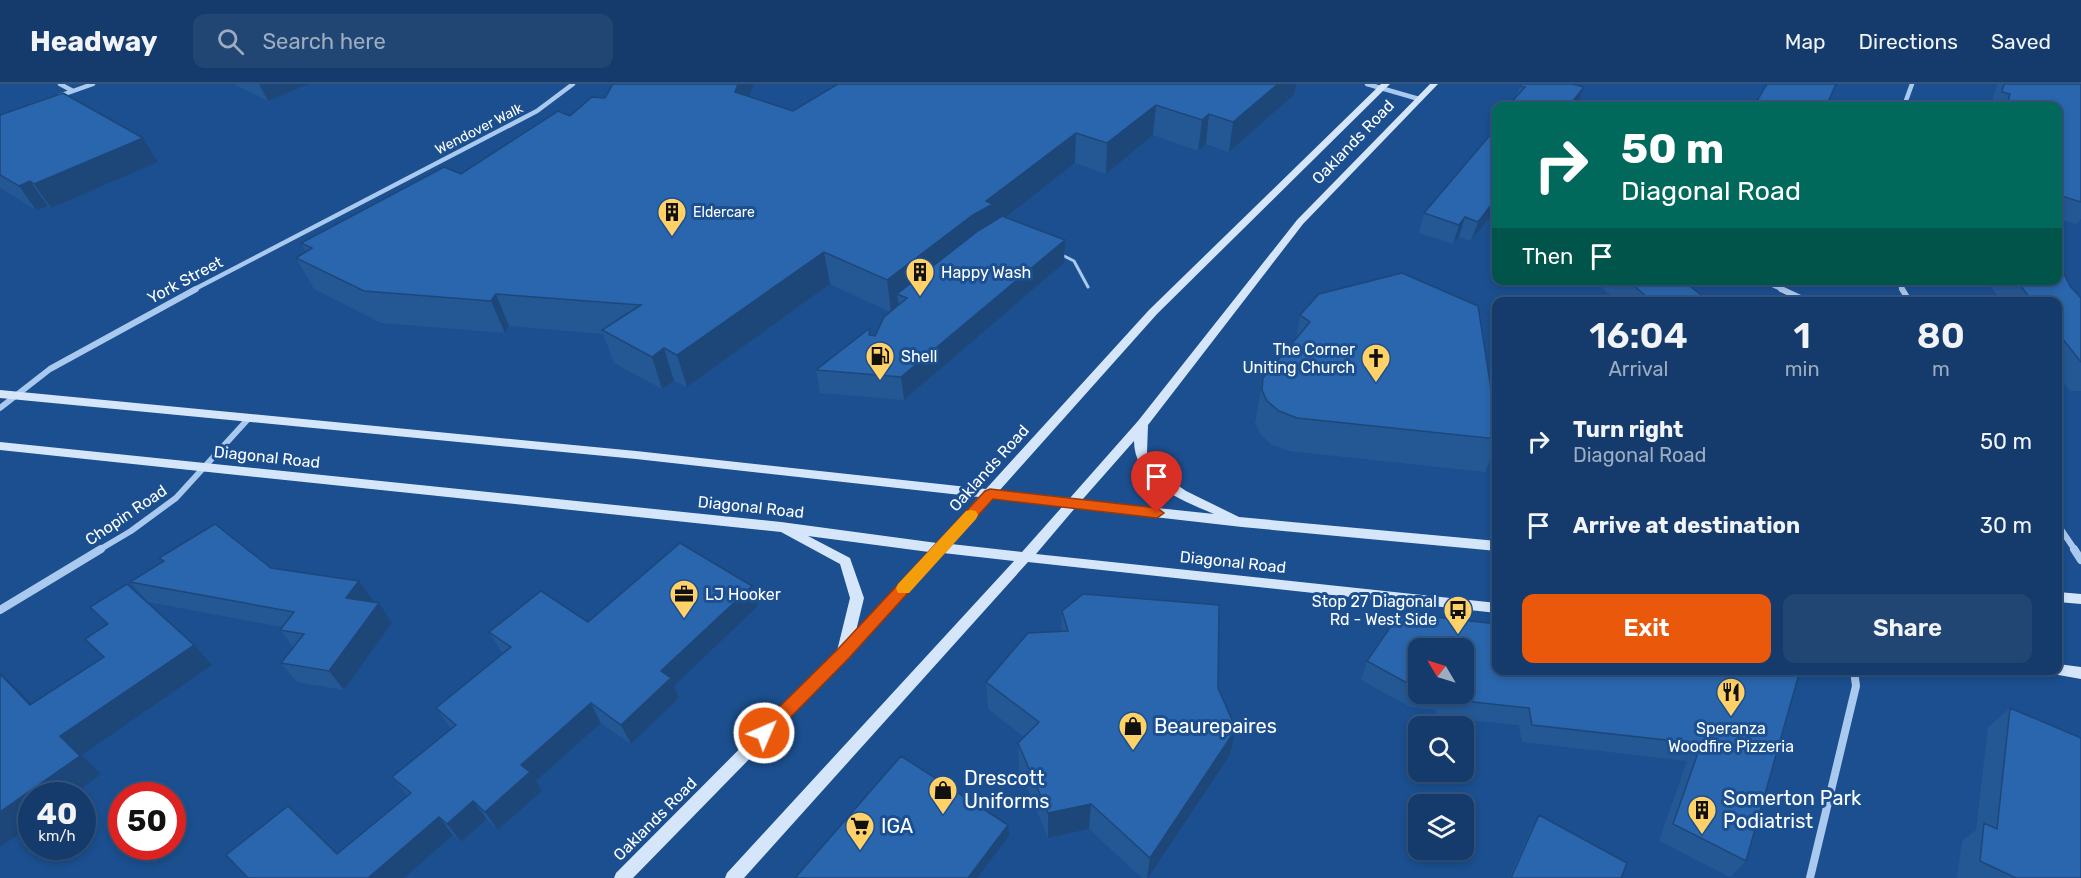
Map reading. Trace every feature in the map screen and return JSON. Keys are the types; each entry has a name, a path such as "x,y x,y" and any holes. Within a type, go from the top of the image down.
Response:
{"main road":[{"name":"Oaklands Road","path":"733,878 1025,558 1142,424 1300,222 1434,84"},
{"name":"Oaklands Road","path":"622,878 844,653 1153,312 1384,86"},
{"path":"0,394 636,455 1242,522 1492,546"},
{"path":"1142,424 1139,442 1142,456 1154,476 1172,488 1242,522"},
{"name":"Diagonal Road","path":"0,446 204,469 781,527 1025,558 1492,607"},
{"path":"781,527 845,561 856,598 844,653"},
{"path":"2062,597 2081,599"},
{"path":"2062,671 2081,673"}],"street":[{"path":"60,84 73,91"},
{"path":"52,99 93,84"},
{"name":"Wendover Walk","path":"390,186 537,111 573,84"},
{"path":"1367,84 1384,86 1419,99"},
{"path":"1906,102 1912,84"},
{"name":"York Street","path":"0,408 50,369 90,345 390,186"},
{"path":"1772,285 1798,297"},
{"name":"Chopin Road","path":"0,610 131,531 176,498 249,418"},
{"path":"2062,531 2081,560"},
{"path":"1810,878 1856,687 1855,675"}],"lane":[{"path":"1055,251 1074,261 1088,287"}],"building":[{"name":"Eldercare","path":"613,84 738,84 735,92 793,111 838,84 1278,84 1233,122 1209,114 1202,120 1156,105 1107,143 1076,133 986,201 993,204 973,215 887,280 824,252 677,355 664,348 652,357 602,330 641,305 496,294 491,301 364,291 296,258 312,248 301,243 444,167 461,174 558,111 570,116 592,97 605,98"},
{"path":"1522,84 1572,84 1584,87 1572,102 1512,102 1525,87 1520,86"},
{"path":"1767,84 1836,84 1828,102 1756,102"},
{"path":"2004,84 2081,84 2081,202 2062,196 2062,102 2010,102 2008,101 2010,94 2002,92"},
{"path":"63,93 143,138 34,184 30,181 19,186 0,175 0,115"},
{"path":"1492,133 1492,204 1478,222 1465,217 1459,225 1424,213"},
{"path":"1002,216 1065,240 901,377 816,370 870,328 869,335 875,336 884,317 907,298 897,294 978,231"},
{"path":"2062,269 2070,286 2081,298 2081,362 2062,338 2062,297 2029,297 2020,285 2062,285"},
{"name":"The Corner Uniting Church","path":"1402,273 1478,306 1492,395 1492,438 1297,418 1279,411 1267,401 1262,390 1263,378 1310,322 1300,315 1319,294"},
{"path":"1633,285 1688,285 1704,297 1647,297"},
{"path":"215,524 271,568 359,581 346,598 379,603 329,671 281,663 304,634 280,630 294,612 130,582 164,561 159,558"},
{"path":"680,543 752,586 661,671 671,678 621,725 591,703 521,765 530,772 485,812 473,801 447,824 439,817 368,878 248,878 226,855 288,806 337,854 411,793 392,777 456,725 436,708 511,647 489,632 541,591 588,622"},
{"path":"127,584 194,645 60,736 80,756 43,782 18,782 18,799 0,812 0,674 30,705 104,657 85,639 108,624 90,607"},
{"name":"Beaurepaires","path":"1083,594 1219,605 1218,688 1236,729 1150,858 1091,804 1048,813 1018,743 1039,722 986,682 1028,633 1068,631 1062,611"},
{"path":"1400,613 1492,623 1492,675 1799,675 1746,861 1673,824 1701,744 1532,725 1529,708 1474,702 1474,638 1408,638 1408,684 1367,661"},
{"path":"2010,708 2081,738 2081,878 2016,878 1980,861 1984,823 1997,829"},
{"path":"901,756 1008,825 968,878 795,878"},
{"path":"1539,815 1627,863 1621,878 1511,878"}],"slow traffic":[{"path":"904,588 971,515"}],"place":[{"name":"Eldercare","path":"672,238"},
{"name":"Happy Wash","path":"920,298"},
{"name":"Shell","path":"880,382"},
{"name":"The Corner Uniting Church","path":"1376,384"},
{"name":"LJ Hooker","path":"684,620"},
{"name":"Stop 27 Diagonal Rd - West Side","path":"1458,636"},
{"name":"Speranza Woodfire Pizzeria","path":"1731,718"},
{"name":"Beaurepaires","path":"1133,752"},
{"name":"Drescott Uniforms","path":"943,816"},
{"name":"Somerton Park Podiatrist","path":"1702,836"},
{"name":"IGA","path":"860,852"}],"route":[{"path":"764,733 844,653 990,494 1157,513"}]}
